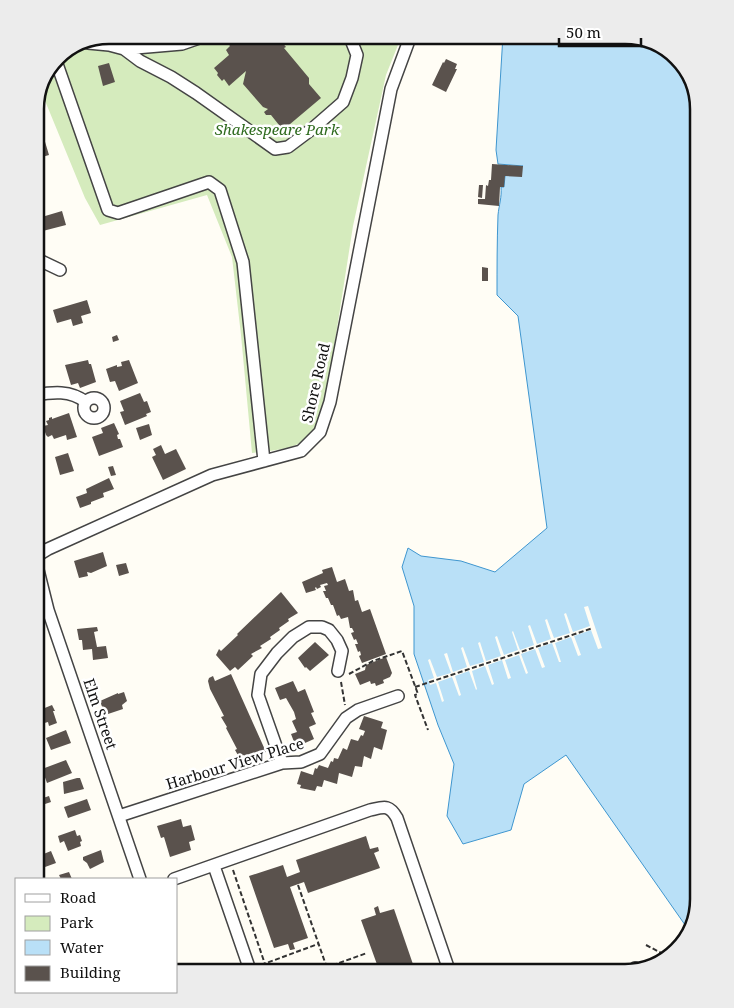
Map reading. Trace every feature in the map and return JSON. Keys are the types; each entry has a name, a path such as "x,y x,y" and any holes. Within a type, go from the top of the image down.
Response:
{"street":[{"path":"103,44 124,48 182,44"},
{"path":"124,48 140,61 196,93 274,149 288,147 343,102 358,55 353,44"},
{"name":"Shore Road","path":"44,551 212,475 301,451 320,432 332,393 391,89 408,44"},
{"path":"58,68 108,210 118,213 209,182 220,190 243,262 264,461"},
{"path":"44,262 60,270"},
{"path":"44,394 63,392 75,395 86,402"},
{"name":"Elm Street","path":"44,594 140,878"},
{"path":"44,610 48,610"},
{"path":"282,763 258,695 261,674 277,653 293,638 309,628 322,627 329,630 337,640 342,651 338,671"},
{"name":"Harbour View Place","path":"119,816 282,763 301,762 320,754 348,717 358,710 398,696"},
{"path":"177,878 370,810 385,807 392,810 397,818 447,964"},
{"path":"214,866 248,964"}],"path":[{"path":"415,687 593,628"},
{"path":"348,717 341,681 344,677 373,661 402,652 418,694 416,695 428,730"},
{"path":"232,867 265,964 319,944"},
{"path":"298,885 326,964"},
{"path":"646,945 662,953"},
{"path":"338,964 367,953"}],"green space":[{"name":"Shakespeare Park","path":"108,44 398,44 386,75 353,226 325,405 313,430 299,444 279,450 252,453 232,257 207,195 100,225 85,198 45,100 46,92 55,72 72,55 84,49"}],"water":[{"path":"502,44 630,44 646,47 658,52 677,69 688,92 690,100 690,908 685,925 566,755 524,784 511,830 463,844 447,816 454,764 438,725 414,654 414,606 402,567 408,548 421,556 461,561 495,572 547,528 518,316 497,295 498,215 501,187 504,187 505,176 523,166 498,164 496,150"}],"pier":[{"path":"588,606 602,648 598,649 591,630 574,636 581,655 578,656 571,637 555,643 561,662 559,662 552,643 538,648 545,667 542,668 535,649 521,654 528,673 526,674 519,655 505,660 511,678 508,679 502,660 488,665 494,684 492,685 485,666 472,671 476,690 469,671 455,676 461,695 459,696 452,677 438,682 444,701 442,702 436,683 430,685 428,680 434,678 428,660 430,659 437,677 451,673 444,654 447,653 453,672 467,667 461,648 463,647 470,666 484,662 478,643 480,642 486,661 501,656 495,637 497,636 504,655 518,650 513,631 520,650 534,645 528,626 530,625 537,644 551,639 545,620 547,619 554,638 570,633 564,614 566,613 573,632 590,626 584,607"}],"building":[{"path":"229,44 284,44 286,47 284,48 309,78 309,84 321,98 283,130 271,115 266,115 264,112 268,109 263,107 243,84 246,71 229,86 224,79 222,81 217,75 218,73 214,68 229,55 226,50 230,46"},
{"path":"446,59 457,64 455,69 457,69 446,92 432,85"},
{"path":"109,63 115,82 103,86 98,66"},
{"path":"44,138 49,155 44,156"},
{"path":"492,164 523,166 522,177 505,176 504,187 500,187 499,206 478,204 478,199 485,199 486,185 488,186 489,180 491,180"},
{"path":"479,185 483,185 482,198 478,197"},
{"path":"62,211 66,225 44,231 44,216"},
{"path":"482,267 488,268 488,281 482,281"},
{"path":"87,300 91,313 81,316 83,323 73,326 71,319 57,323 53,310"},
{"path":"117,335 119,340 113,342 112,337"},
{"path":"88,360 96,382 80,388 78,383 71,385 65,365"},
{"path":"129,360 138,383 119,391 115,381 110,382 106,369 117,365 117,367 122,366 121,362"},
{"path":"140,393 144,402 147,401 151,412 146,414 147,416 125,425 120,412 124,411 120,401"},
{"path":"69,413 77,437 67,440 66,435 54,439 52,435 48,437 44,426 48,425 46,421 49,418 52,417 52,419"},
{"path":"114,423 119,434 117,435 118,439 120,439 123,447 99,456 92,437 103,433 101,428"},
{"path":"149,424 152,435 140,440 136,428"},
{"path":"161,445 165,454 176,449 186,469 163,480 152,457 156,455 153,449"},
{"path":"68,453 74,471 60,475 55,457"},
{"path":"113,466 116,475 111,476 108,467"},
{"path":"109,478 114,489 103,493 104,497 80,508 76,497 87,493 86,489"},
{"path":"103,552 107,566 91,573 87,572 88,576 79,578 74,561"},
{"path":"126,563 129,573 119,576 116,565"},
{"path":"332,567 337,582 345,579 349,591 353,590 355,601 358,600 362,612 370,609 386,654 362,663 359,656 361,655 360,651 358,652 355,644 358,644 351,633 354,632 350,628 348,617 341,619 339,615 337,616 333,605 326,598 323,591 326,591 324,586 328,585 327,583 320,585 321,587 317,589 316,587 316,590 306,593 302,582 323,573 322,570"},
{"path":"281,592 298,613 288,619 289,621 279,628 280,630 270,637 271,639 260,646 262,648 251,654 253,656 238,670 235,667 230,671 216,655 219,649 221,651"},
{"path":"97,627 98,631 94,632 97,647 106,646 108,658 93,660 92,649 83,650 82,640 79,640 77,629"},
{"path":"315,642 329,655 310,671 305,668 298,658"},
{"path":"386,657 392,673 390,677 383,680 384,683 376,686 375,683 371,684 370,681 360,685 355,674 365,670 366,665"},
{"path":"231,674 266,752 255,757 256,759 246,761 244,755 239,757 221,717 224,716 210,689 209,678 213,676 215,681"},
{"path":"293,681 298,692 305,689 314,712 311,713 316,724 309,727 314,739 296,747 291,734 297,732 292,721 296,719 294,712 286,698 280,700 275,688"},
{"path":"124,692 127,701 122,705 123,709 105,715 100,701"},
{"path":"52,705 57,723 49,726 48,722 44,723 44,708"},
{"path":"364,716 383,722 381,728 387,730 382,750 374,747 371,759 364,756 362,767 355,766 352,777 339,773 337,784 324,780 322,787 317,786 315,791 300,788 301,785 297,784 301,771 313,775 315,768 317,769 319,765 328,768 334,758 338,759 343,748 347,750 351,739 358,741 361,735 363,736 365,731 359,729"},
{"path":"66,730 71,743 51,750 46,738"},
{"path":"66,760 72,773 47,783 44,768"},
{"path":"80,778 84,789 64,794 63,782"},
{"path":"49,796 51,802 44,804 44,798"},
{"path":"87,799 91,810 68,818 64,807"},
{"path":"181,819 183,827 191,825 195,840 189,842 191,850 170,857 164,837 161,838 157,826"},
{"path":"75,830 77,836 80,835 81,846 68,851 64,841 60,843 58,836"},
{"path":"366,836 370,849 378,847 379,851 374,853 380,868 308,893 304,882 290,887 308,938 293,943 295,949 290,950 288,944 274,948 249,876 283,865 287,877 300,872 296,860"},
{"path":"101,850 104,862 90,869 83,860 83,857"},
{"path":"51,851 56,863 45,867 44,854"},
{"path":"69,872 72,878 60,878 59,875"},
{"path":"378,906 380,913 394,909 413,964 377,964 361,920 376,915 374,908"}]}
